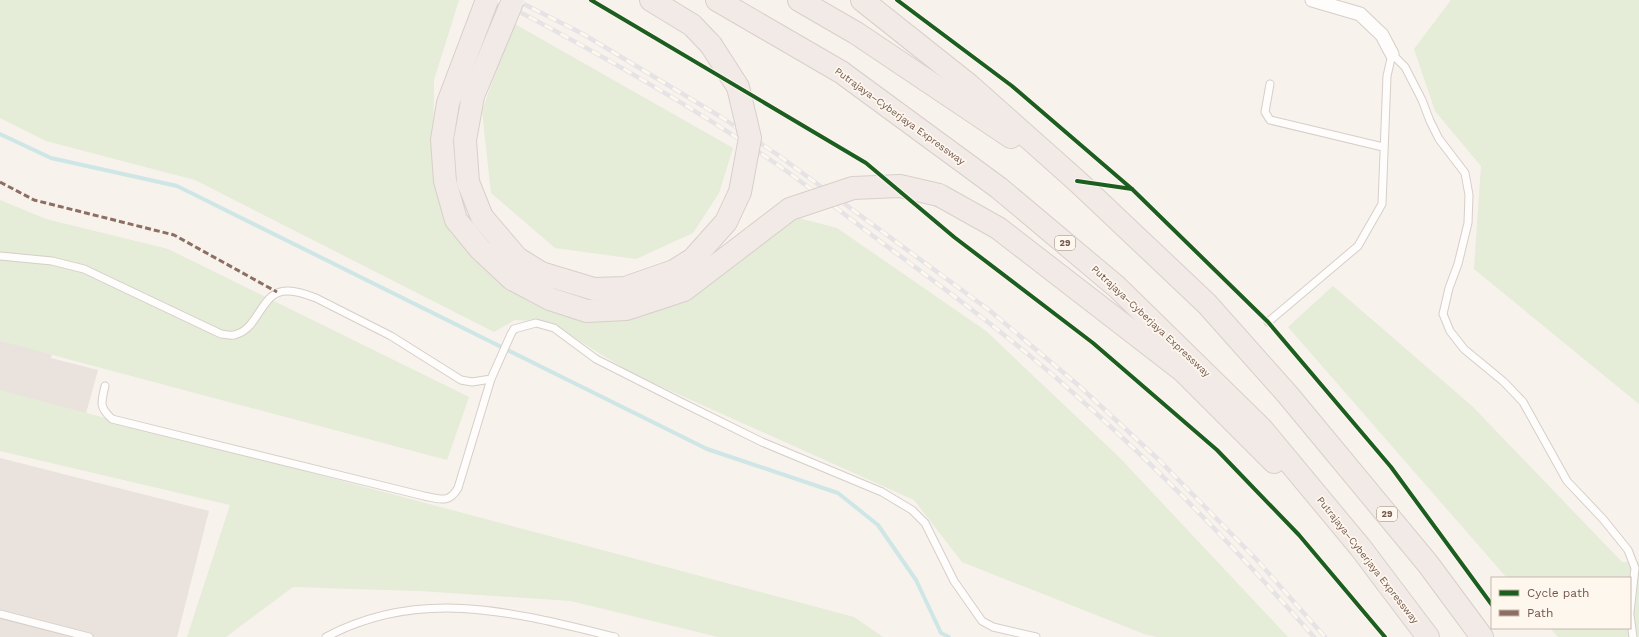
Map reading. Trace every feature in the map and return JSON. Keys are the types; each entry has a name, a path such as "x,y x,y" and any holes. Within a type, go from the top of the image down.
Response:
{"highway":[{"path":"487,0 448,103 442,140 445,181 456,220 480,249 512,279 550,299 586,311 626,309 684,290 790,209 853,188 900,186 939,195 998,228 1183,371 1360,548"},
{"path":"513,0 473,96 464,140 468,182 482,217 517,258 541,273 594,289 625,288 674,271 693,259 726,222 740,192 750,138 738,87 711,44 692,25 651,0"},
{"name":"Putrajaya–Cyberjaya Expressway","path":"717,0 841,72 999,188 1117,287 1261,428 1360,548 1428,637"},
{"name":"29","path":"799,0 856,33 1077,180 1207,304 1288,395 1428,564 1482,637"},
{"path":"862,0 969,85 1077,180"}],"street":[{"path":"1312,0 1360,14 1382,35 1392,54"}],"lane":[{"path":"1268,322 1358,246 1382,204 1383,147 1387,76 1392,54"},
{"path":"1392,54 1405,67 1422,100 1439,139 1465,173 1469,195 1468,223 1458,264 1448,288 1443,314 1450,331 1464,349 1504,382 1523,402 1567,481 1603,519 1628,550 1636,568 1631,606"},
{"path":"1270,84 1265,112 1270,120 1383,147"},
{"path":"0,256 52,261 84,269 221,334 234,335 244,330 258,314 268,298 277,292 289,290 316,298 391,336 461,380 472,382 491,379"},
{"path":"105,386 101,404 104,411 112,419 424,496 447,499 454,496 464,474 491,379 511,334 514,329 536,323 554,328 596,359 681,402 762,442 882,492 912,510 925,523 954,581 982,621 993,627 1036,637"},
{"path":"326,637 341,629 377,616 417,608 450,607 486,609 589,634 615,637"},
{"path":"0,614 89,637"},
{"path":"1631,622 1633,637"}],"shaded area":[{"path":"0,328 55,343 51,358 98,370 85,417 0,394"},
{"path":"0,458 209,511 177,637 0,637"}],"green space":[{"path":"0,0 459,0 434,80 433,162 451,234 506,287 620,316 795,217 837,228 986,331 1119,457 1288,637 1157,637 1144,634 962,562 914,500 633,374 549,322 515,320 494,332 195,180 46,141 0,118"},
{"path":"1451,0 1639,0 1639,404 1474,269 1481,166 1435,111 1414,49"},
{"path":"513,23 733,148 719,193 693,233 636,259 555,248 491,193 482,111"},
{"path":"0,200 46,219 168,249 469,397 447,460 0,341"},
{"path":"1333,286 1472,406 1622,562 1639,562 1639,637 1558,637 1551,629 1631,629 1631,577 1506,577 1288,327"},
{"path":"0,390 854,617 883,637 718,637 571,601 420,591 293,587 226,637 187,637 230,505 0,451"}],"waterway":[{"path":"0,134 51,158 177,186 707,449 838,493 878,525 916,580 941,633 949,637"}],"railway":[{"path":"497,0 637,76 739,139 798,179 974,311 1047,370 1135,449 1227,541 1314,637"},
{"path":"516,0 583,34 721,117 778,155 989,310 1077,384 1159,460 1256,559 1325,637"}],"marked path":[{"path":"0,182 34,200 174,235 277,292"}],"cycle path":[{"path":"591,0 866,163 954,237 1093,343 1217,450 1299,535 1385,637"},
{"path":"897,0 1012,86 1132,189 1268,322 1391,467 1491,604"},
{"path":"1077,181 1132,189"}]}
